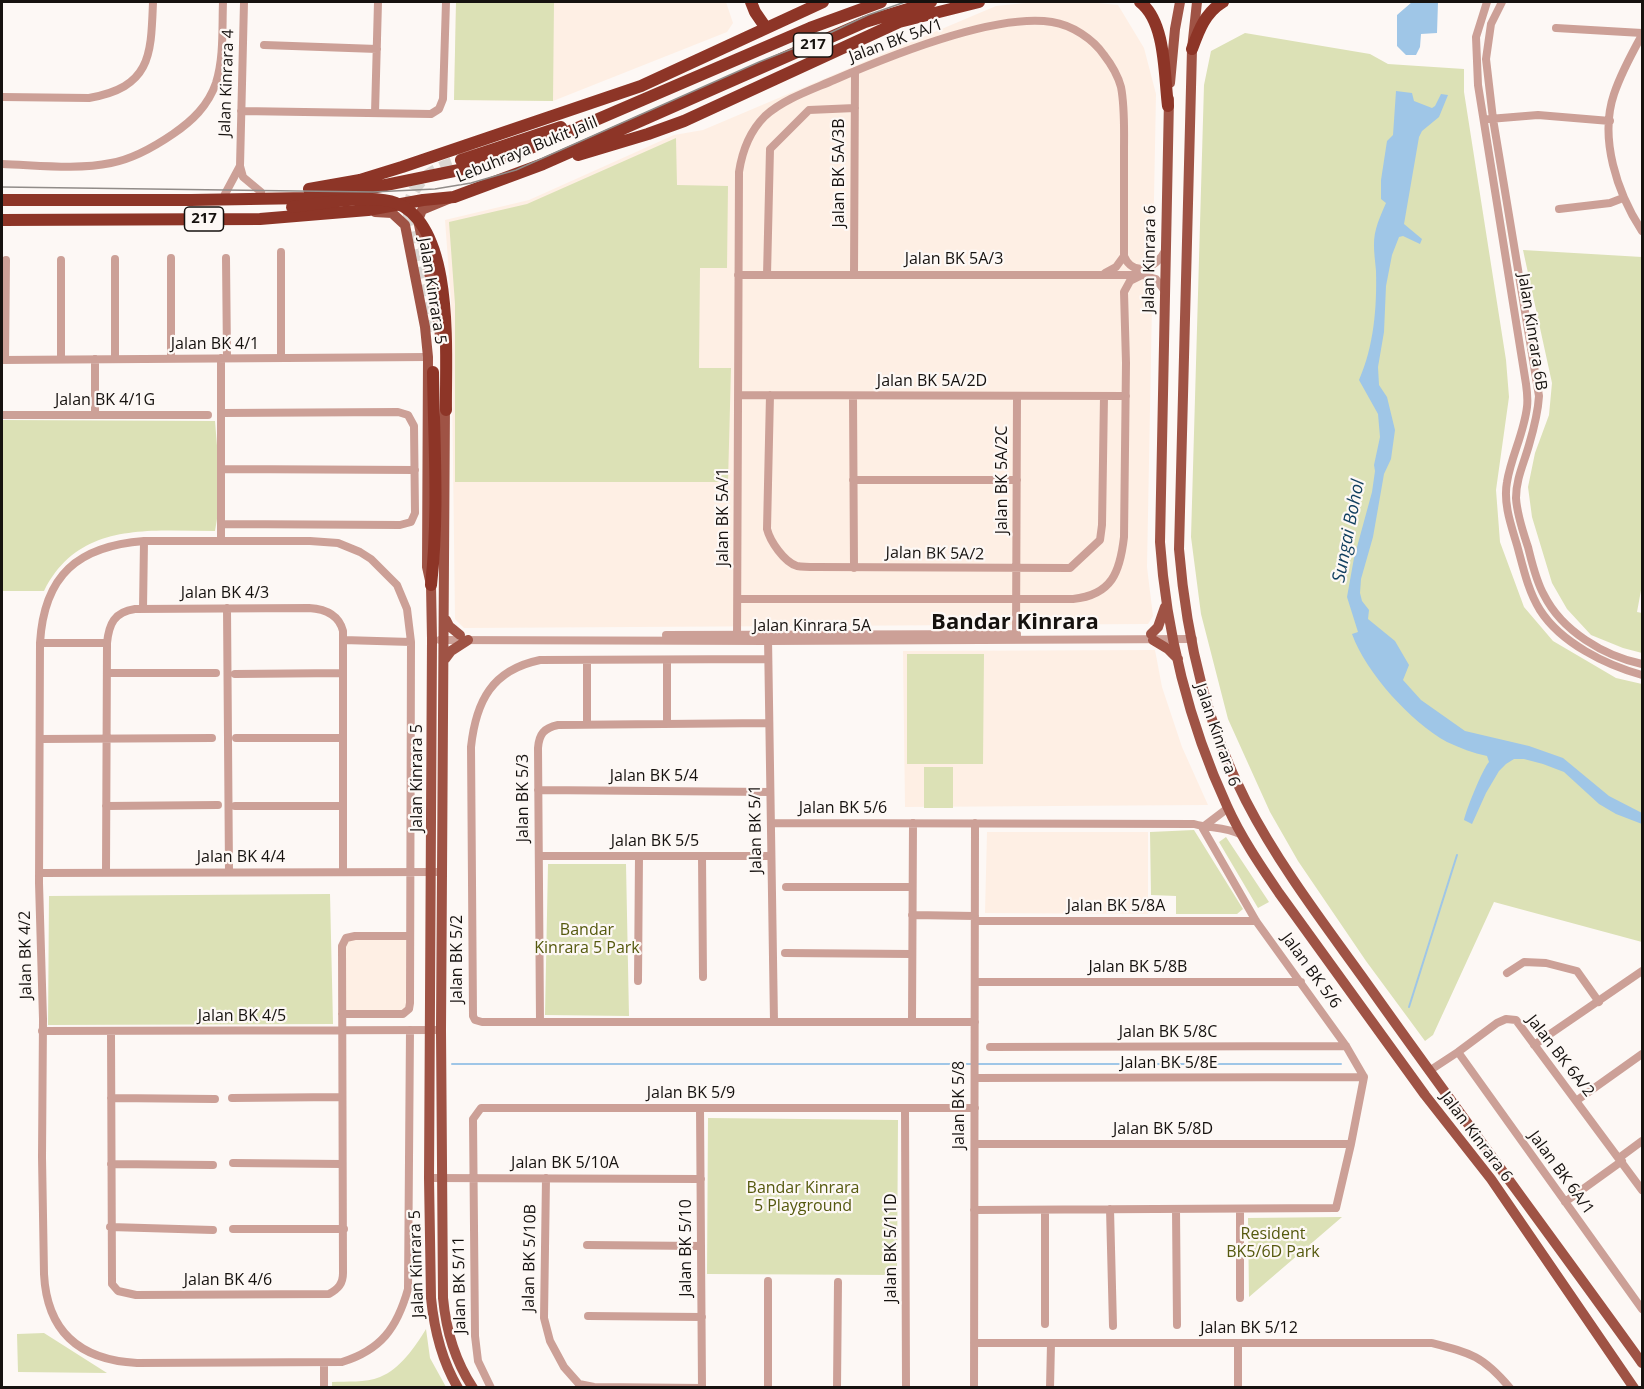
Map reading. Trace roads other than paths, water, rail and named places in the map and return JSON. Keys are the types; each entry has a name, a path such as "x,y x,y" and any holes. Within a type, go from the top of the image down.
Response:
{"highway":[{"path":"751,2 766,28"},
{"path":"165,200 179,196 318,189 360,180 641,86 823,2"},
{"name":"Lebuhraya Bukit Jalil","path":"2,200 286,199 337,195 459,170 526,150 810,28 881,2"},
{"name":"Lebuhraya Bukit Jalil","path":"2,220 260,219 351,212 454,197 543,164 865,22 931,2"},
{"path":"543,164 609,146 684,121 943,2"},
{"path":"899,22 979,2"},
{"path":"1140,2 1149,9 1159,33 1168,106"},
{"path":"1192,49 1207,15 1223,2"},
{"path":"461,160 564,126 623,102 639,100"},
{"path":"190,200 216,207 292,207 364,199 387,201 405,208 429,233 434,246 443,301 446,410"},
{"path":"431,585 435,545 433,372"}],"main road":[{"name":"Jalan Kinrara 6","path":"1180,2 1173,41 1168,106 1160,542 1166,604 1198,736 1227,807 1257,860 1405,1068 1491,1179 1634,1388"},
{"name":"Jalan Kinrara 6","path":"1197,2 1192,49 1179,549 1182,584 1192,636 1213,723 1245,800 1303,892 1429,1071 1642,1363"},
{"name":"Jalan Kinrara 5","path":"454,197 422,210 418,220 440,327 446,410 445,659 438,872 436,1030 429,1178 433,1317 444,1356 458,1388"},
{"name":"Jalan Kinrara 5","path":"351,212 392,213 405,225 420,297 428,357 427,567 431,585 438,872"},
{"path":"1166,604 1152,637 1178,659"},
{"path":"445,619 449,626 464,637 445,659"},
{"name":"Jalan Kinrara 5","path":"436,1030 444,1178 445,1316 456,1357 473,1388"},
{"path":"1405,1068 1429,1071 1425,1080 1425,1095"}],"street":[{"path":"2,97 89,98 126,86 136,78 147,58 153,2"},
{"path":"2,164 81,166 111,164 141,153 180,129 203,109 215,84 222,57 223,2"},
{"name":"Jalan Kinrara 4","path":"225,194 240,166 244,2"},
{"path":"375,113 378,2"},
{"path":"241,111 431,114 439,109 443,99 446,2"},
{"name":"Jalan Kinrara 6B","path":"1487,2 1476,37 1475,55 1483,120 1526,384 1527,405 1506,483 1506,504 1510,524 1530,590 1540,611 1559,631 1586,653 1642,675"},
{"name":"Jalan Kinrara 6B","path":"1502,2 1491,24 1486,59 1493,118 1539,396 1538,414 1518,478 1516,498 1519,516 1542,593 1551,608 1587,642 1626,660 1642,664"},
{"name":"Jalan BK 5A/1","path":"737,638 739,172 741,158 758,123 778,106 855,70 938,40 992,26 1053,22 1077,31 1096,45 1104,55 1121,88 1124,119 1124,256"},
{"path":"1556,28 1642,39 1613,95 1610,121 1611,161 1623,198 1642,231"},
{"path":"264,45 377,49"},
{"name":"Jalan BK 5A/3B","path":"854,275 855,70"},
{"path":"767,275 770,149 809,110 855,108"},
{"path":"1483,120 1538,114 1610,121"},
{"path":"240,166 243,177 261,192"},
{"path":"1559,209 1610,203 1623,198"},
{"path":"1104,274 1116,267 1124,256 1131,265 1146,269 1155,265 1165,250"},
{"path":"281,252 281,358"},
{"path":"171,258 171,359"},
{"path":"221,541 226,258"},
{"path":"115,259 115,359"},
{"path":"3,360 6,260"},
{"path":"61,260 61,359"},
{"path":"1104,274 1116,280 1124,292"},
{"path":"738,599 1082,598 1092,595 1107,585 1122,561 1124,537 1126,396 1124,292 1130,281 1142,274 1156,279 1164,290"},
{"name":"Jalan BK 5A/3","path":"738,275 1142,274"},
{"name":"Jalan BK 4/1","path":"3,360 428,357"},
{"path":"95,359 95,415"},
{"name":"Jalan BK 5A/2D","path":"738,395 1126,396"},
{"name":"Jalan BK 5A/2","path":"770,395 767,519 769,538 792,563 798,566 854,568 1017,569 1070,568 1100,540 1103,516 1104,396"},
{"path":"854,396 854,568"},
{"name":"Jalan BK 5A/2C","path":"1016,637 1017,396"},
{"path":"221,524 400,525 411,522 415,513 414,426 408,416 398,412 222,412"},
{"name":"Jalan BK 4/1G","path":"2,415 208,415"},
{"path":"222,469 415,470"},
{"path":"854,480 1017,480"},
{"path":"143,609 144,541"},
{"name":"Jalan BK 4/2","path":"342,1014 400,1014 407,1012 410,1004 411,642 407,609 397,585 382,568 360,552 338,543 144,541 120,543 98,549 62,574 55,584 45,607 40,643 39,873 45,1288 60,1328 80,1348 93,1355 117,1362 324,1364 356,1358 379,1343 395,1322 408,1289 410,1030"},
{"path":"227,608 229,872"},
{"name":"Jalan BK 4/3","path":"106,872 107,644 111,622 125,610 313,608 322,609 336,618 341,625 343,640 343,872"},
{"name":"Jalan Kinrara 5A","path":"432,637 1192,636"},
{"name":"Jalan BK 5/1","path":"768,638 774,1022"},
{"path":"343,640 411,642"},
{"path":"40,643 107,644"},
{"name":"Jalan BK 5/2","path":"768,659 540,660 514,668 489,691 483,699 474,722 471,747 472,1016 475,1020 483,1022 975,1022"},
{"path":"667,660 667,724"},
{"path":"587,661 588,724"},
{"path":"107,673 216,673"},
{"path":"235,674 343,673"},
{"name":"Jalan BK 5/3","path":"540,1022 538,741 540,734 551,727 588,724 769,723"},
{"path":"40,739 212,738"},
{"path":"236,738 342,738"},
{"name":"Jalan BK 5/4","path":"538,790 770,792"},
{"path":"106,806 218,805"},
{"path":"235,806 342,806"},
{"path":"1202,827 1227,807"},
{"name":"Jalan BK 5/6","path":"771,823 1194,824 1202,827 1256,921 1346,1046 1364,1077"},
{"path":"912,1022 913,823"},
{"name":"Jalan BK 5/8","path":"974,1388 975,823"},
{"path":"1202,827 1221,827 1243,836"},
{"name":"Jalan BK 5/5","path":"539,856 771,856"},
{"path":"638,981 639,856"},
{"path":"702,856 703,977"},
{"name":"Jalan BK 4/4","path":"39,873 438,872"},
{"path":"786,887 912,887"},
{"name":"Jalan BK 5/8A","path":"912,915 975,918 1256,921"},
{"name":"Jalan BK 4/6","path":"111,1032 112,1284 118,1290 136,1295 329,1294 337,1290 343,1278 342,946 346,939 355,936 410,936"},
{"path":"785,953 911,954"},
{"path":"1507,973 1524,962 1546,963 1577,971 1599,1002"},
{"path":"1534,1045 1642,971"},
{"name":"Jalan BK 5/8B","path":"975,982 1300,982"},
{"name":"Jalan BK 6A/2","path":"1429,1071 1497,1023 1506,1019 1516,1020 1642,1190"},
{"name":"Jalan BK 4/5","path":"42,1031 436,1030"},
{"name":"Jalan BK 5/8C","path":"990,1047 1346,1046"},
{"name":"Jalan BK 6A/1","path":"1458,1052 1642,1309"},
{"path":"1576,1101 1642,1054"},
{"path":"974,1210 1336,1208 1364,1077"},
{"name":"Jalan BK 5/8E","path":"975,1078 1364,1077"},
{"path":"232,1098 342,1097"},
{"path":"111,1098 215,1099"},
{"name":"Jalan BK 5/9","path":"473,1178 473,1119 481,1108 975,1108"},
{"name":"Jalan BK 5/10","path":"700,1108 702,1388"},
{"name":"Jalan BK 5/11D","path":"905,1108 906,1388"},
{"path":"1564,1202 1642,1141"},
{"name":"Jalan BK 5/8D","path":"975,1144 1351,1144"},
{"path":"233,1163 342,1164"},
{"path":"111,1164 213,1165"},
{"name":"Jalan BK 5/10A","path":"429,1178 701,1179"},
{"name":"Jalan BK 5/11","path":"473,1178 475,1336 478,1361 492,1388"},
{"name":"Jalan BK 5/10B","path":"546,1178 544,1318 550,1341 564,1366 579,1384 594,1387 702,1388"},
{"path":"1110,1209 1113,1326"},
{"path":"1176,1209 1177,1325"},
{"path":"1240,1209 1240,1298"},
{"path":"1045,1210 1045,1324"},
{"path":"111,1227 213,1230"},
{"path":"233,1229 344,1229"},
{"path":"587,1245 701,1246"},
{"path":"768,1281 768,1388"},
{"path":"837,1388 838,1282"},
{"path":"588,1316 702,1317"},
{"name":"Jalan BK 5/12","path":"974,1343 1432,1343 1461,1350 1483,1360 1510,1388"},
{"path":"1050,1388 1051,1343"},
{"path":"1238,1343 1238,1388"},
{"path":"324,1364 324,1388"}],"water":[{"path":"1412,2 1438,2 1437,33 1421,34 1420,47 1416,55 1406,55 1397,46 1397,15"},
{"path":"1396,91 1412,93 1414,101 1432,108 1441,94 1448,95 1439,117 1422,131 1419,137 1404,224 1422,239 1420,244 1403,236 1399,237 1392,255 1386,286 1384,332 1378,367 1379,385 1387,397 1395,430 1391,459 1384,474 1373,537 1361,579 1360,593 1362,601 1369,610 1368,619 1395,641 1409,665 1403,680 1421,700 1465,731 1529,746 1563,758 1609,796 1642,813 1642,824 1616,814 1599,804 1564,772 1524,759 1514,759 1499,771 1472,824 1464,820 1475,789 1489,762 1487,756 1447,742 1419,722 1379,680 1368,665 1352,634 1358,632 1347,597 1354,558 1372,492 1374,465 1380,437 1378,414 1359,380 1374,326 1376,271 1374,240 1386,203 1381,199 1381,180 1387,141 1393,135"}],"waterway":[{"path":"1409,1007 1457,855"},
{"path":"452,1064 971,1064"},
{"path":"977,1064 1341,1064"}],"tunnel":[{"path":"429,332 428,310 409,217 409,205 412,195 423,179 440,168 461,160"}],"tram line":[{"path":"2,187 373,192 435,189 471,183 516,170 759,62 817,39 868,15 905,2"}],"district":[{"name":"Bandar Kinrara","path":"1015,623"}],"water label":[{"name":"Sungai Bohol","path":"1349,531"}],"park label":[{"name":"Bandar Kinrara 5 Park","path":"587,939"},
{"name":"Bandar Kinrara 5 Playground","path":"803,1197"},
{"name":"Resident BK5/6D Park","path":"1273,1243"}]}
